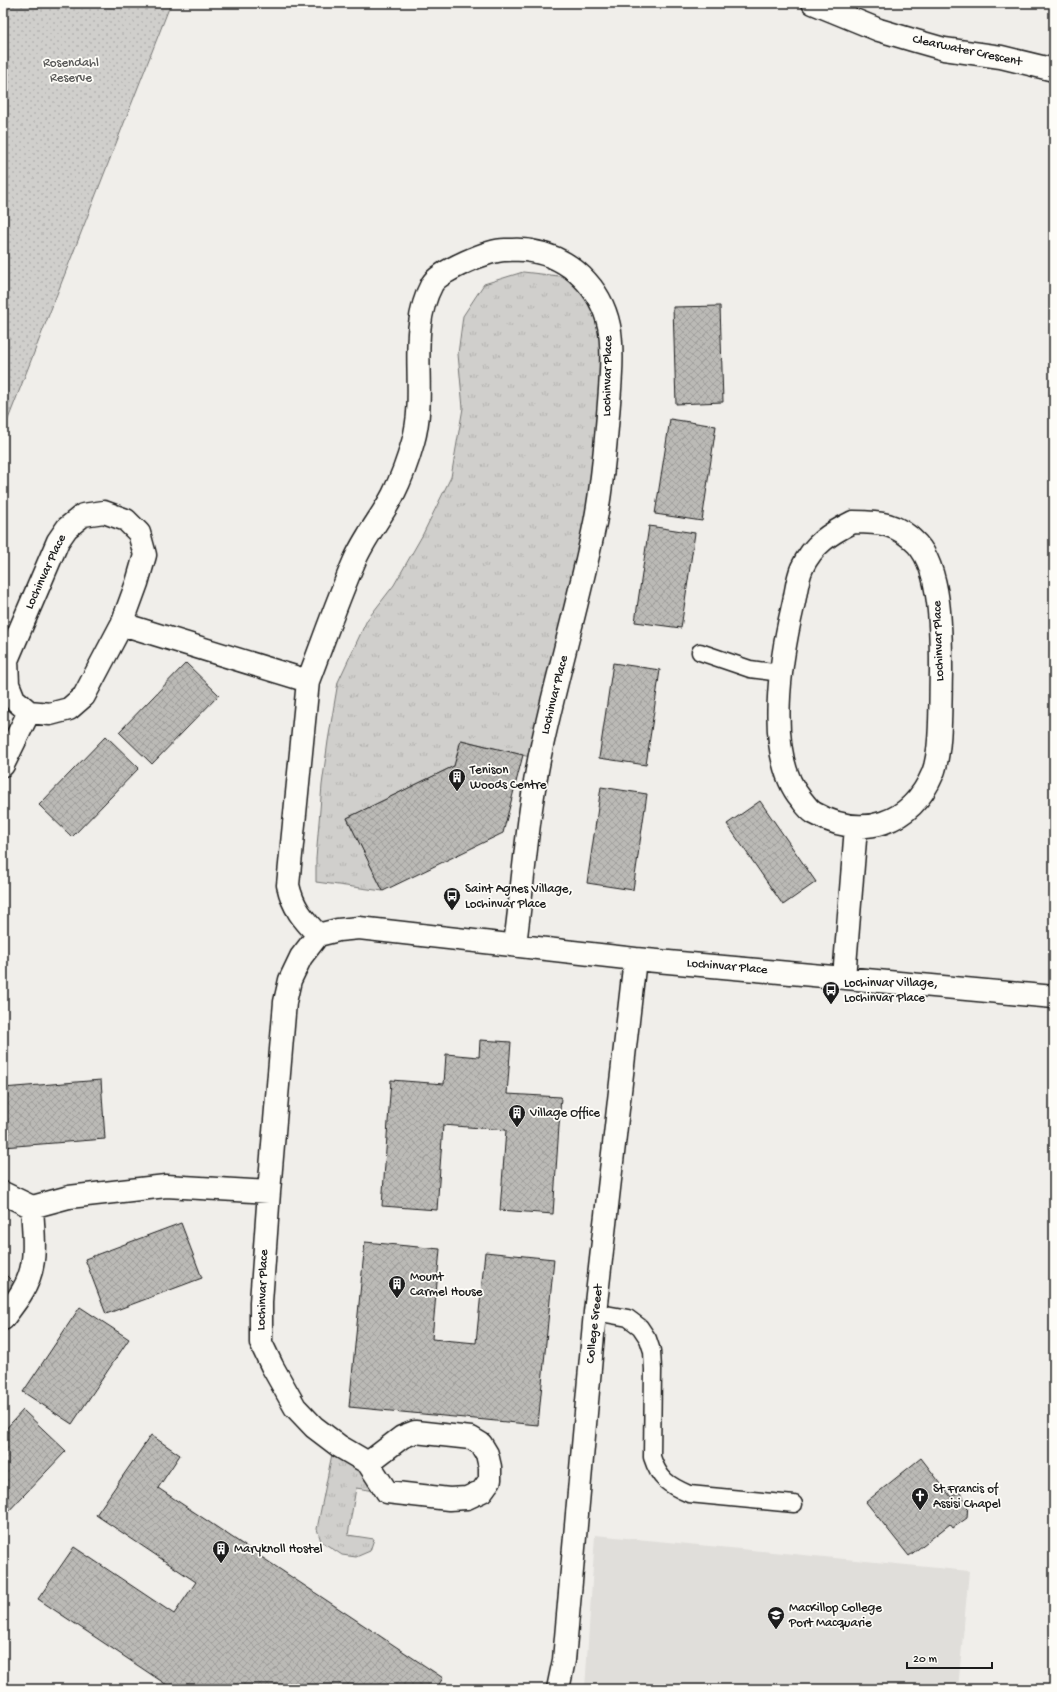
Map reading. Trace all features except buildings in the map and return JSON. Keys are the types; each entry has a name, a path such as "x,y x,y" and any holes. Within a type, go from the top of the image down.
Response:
{"street":[{"name":"Clearwater Crescent","path":"813,3 879,30 916,42 944,49 1001,57 1054,70"},
{"name":"Lochinvar Place","path":"318,935 299,914 291,899 288,885 308,681 354,561 393,495 414,438 419,390 417,352 422,311 434,281 469,260 500,250 532,251 558,259 578,272 593,288 602,305 609,326 610,387 605,455 596,520 577,608 543,743 535,784 515,944"},
{"name":"Lochinvar Place","path":"104,512 126,520 139,533 145,555 137,583 122,624 84,696 69,709 50,714 29,712 14,699 8,684 7,660 58,541 67,528 83,515 104,512"},
{"name":"Lochinvar Place","path":"853,522 878,522 901,529 918,546 931,573 936,591 940,620 940,705 938,744 933,772 920,796 901,814 877,826 856,827 833,822 811,812 796,793 785,769 779,739 780,673 787,633 802,568 814,548 830,533 853,522"},
{"path":"122,624 308,681"},
{"path":"3,765 29,712"},
{"path":"844,978 856,827"},
{"name":"Lochinvar Place","path":"368,1463 402,1437 414,1432 470,1438 482,1444 487,1454 490,1467 490,1480 482,1490 467,1498 449,1499 387,1492 368,1463 339,1446 314,1428 295,1407 261,1343 260,1302 285,1002 290,980 298,963 318,935 338,930 359,928 515,944 635,959 1054,997"},
{"name":"College Sreeet","path":"558,1689 564,1660 595,1312 635,959"},
{"path":"3,1193 32,1207 69,1197 166,1186 269,1192"},
{"path":"3,1319 20,1296 30,1277 33,1253 32,1207"}],"lane":[{"path":"700,652 750,669 780,673"},
{"path":"595,1312 628,1318 640,1327 648,1339 652,1351 653,1370 652,1457 655,1467 662,1479 674,1488 689,1494 794,1504"}],"shaded area":[{"name":"MacKillop College Port Macquarie","path":"595,1535 969,1571 958,1689 585,1689"}],"green space":[{"name":"Rosendahl Reserve","path":"3,3 171,3 3,432"},
{"path":"523,272 568,277 598,305 607,351 600,480 530,757 462,740 454,766 347,818 383,891 316,882 316,859 322,785 338,682 367,620 394,585 422,536 451,477 463,408 458,354 463,316 484,284"},
{"path":"332,1454 383,1483 382,1492 356,1488 348,1535 374,1539 370,1551 356,1557 342,1555 321,1541 317,1529"}],"place":[{"name":"Tenison Woods Centre","path":"457,792"},
{"name":"Saint Agnes Village, Lochinvar Place","path":"452,911"},
{"name":"Lochinvar Village, Lochinvar Place","path":"831,1005"},
{"name":"Village Office","path":"517,1128"},
{"name":"Mount Carmel House","path":"397,1299"},
{"name":"St Francis of Assisi Chapel","path":"920,1511"},
{"name":"Maryknoll Hostel","path":"221,1564"},
{"name":"MacKillop College Port Macquarie","path":"776,1630"}]}
